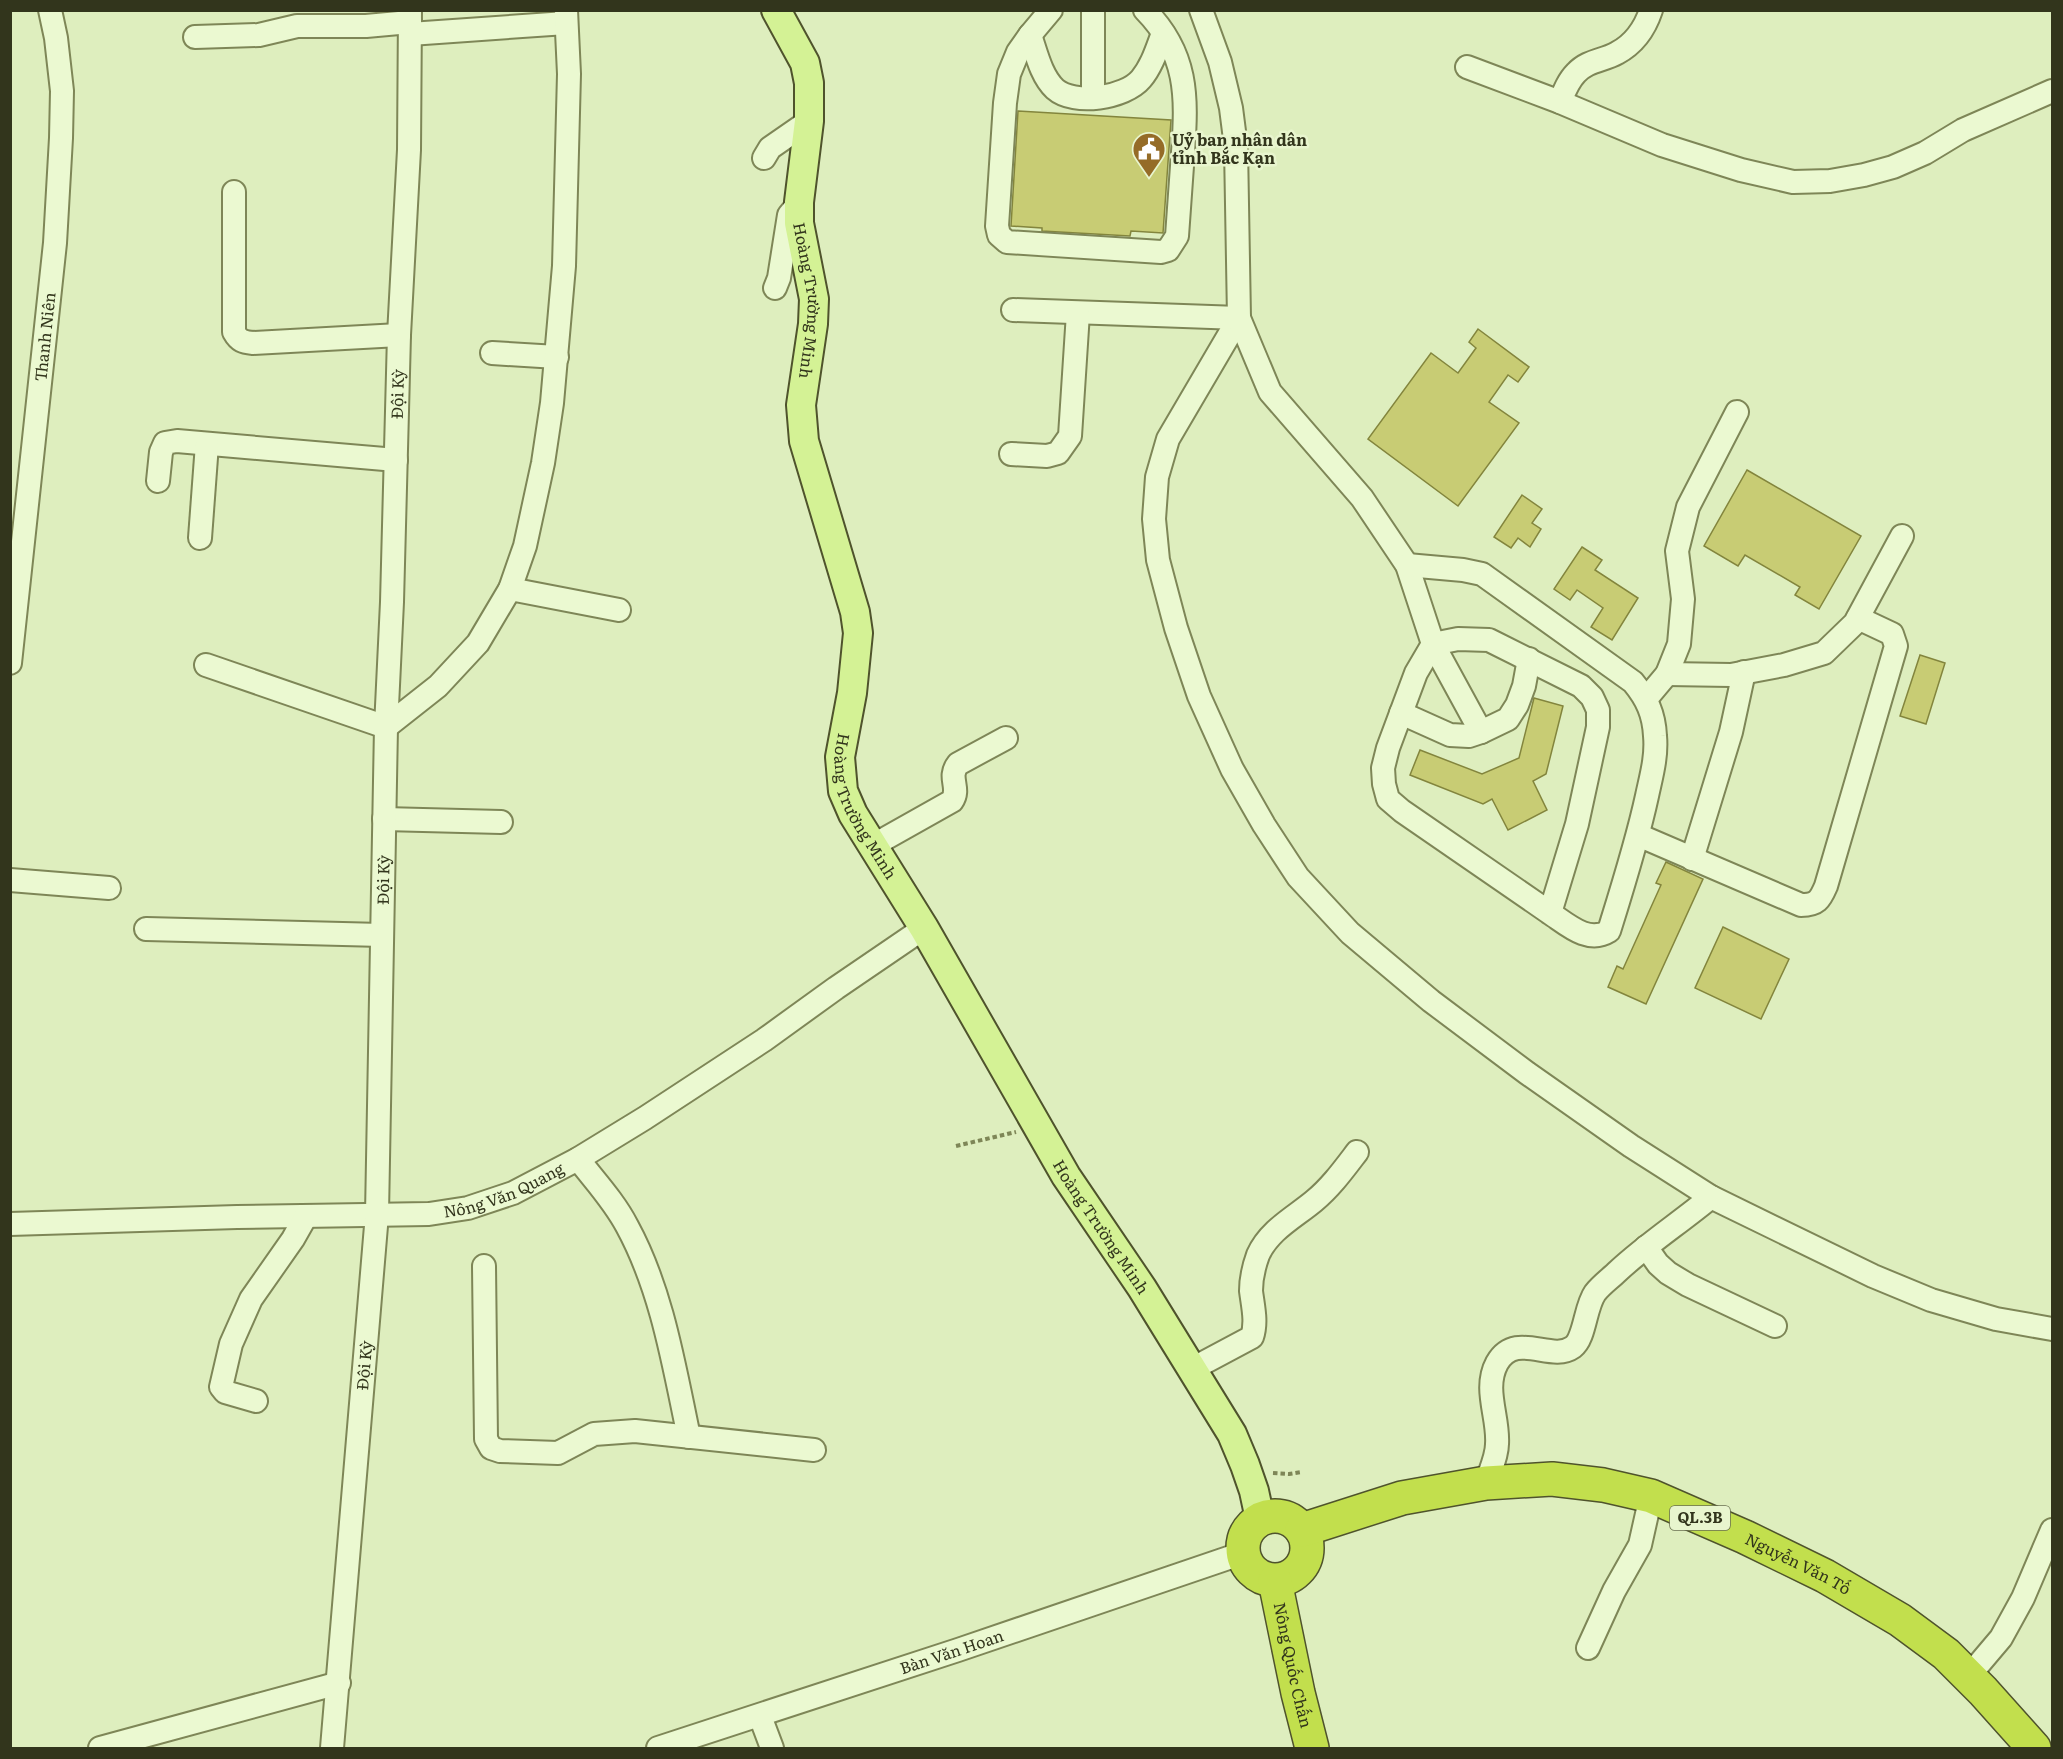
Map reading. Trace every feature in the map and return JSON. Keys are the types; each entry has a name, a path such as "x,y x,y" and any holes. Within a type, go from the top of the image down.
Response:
{"highway":[{"name":"Nguyễn Văn Tố","path":"1302,1530 1402,1498 1486,1483 1552,1479 1603,1485 1650,1496 1745,1537 1825,1576 1900,1620 1946,1654 2034,1749"},
{"path":"1271,1516 1283,1516 1294,1521 1302,1530 1307,1540 1308,1552 1304,1563 1292,1576 1275,1581 1258,1576 1251,1570 1243,1553 1243,1543 1246,1533 1260,1520 1271,1516"},
{"name":"Nông Quốc Chấn","path":"1275,1581 1298,1694 1312,1749"}],"main road":[{"name":"Hoàng Trường Minh","path":"776,10 805,63 810,83 809,121 799,223 814,300 813,324 801,405 804,441 855,612 858,633 852,693 842,736 840,773 846,799 872,846 924,928 1066,1176 1142,1288 1232,1434 1248,1474 1260,1520"}],"street":[{"name":"Thanh Niên","path":"10,663 55,243 62,91 56,38 50,10"},
{"path":"1051,10 1018,52 1009,74 997,226 999,235 1007,242 1161,252 1168,250 1177,236 1186,104 1179,62 1163,33 1145,10"},
{"path":"1093,10 1093,98"},
{"path":"1201,10 1220,63 1231,108 1236,147 1239,318 1270,392 1362,498 1407,565 1433,644 1481,732"},
{"path":"1560,102 1576,73 1587,64 1616,54 1637,37 1647,22 1651,10"},
{"path":"195,37 259,35 297,26 366,26 410,22 566,17 569,74 564,266 557,357 543,463 525,546 510,589 478,643 438,686 386,727 206,665"},
{"name":"Đội Kỳ","path":"332,1749 377,1214 386,727 399,336 409,150 410,22"},
{"path":"1030,35 1045,76 1056,90 1077,98 1093,98 1113,95 1129,89 1141,80 1154,59 1163,33"},
{"path":"1467,67 1560,102 1662,145 1741,170 1793,182 1830,181 1893,167 1925,153 1963,130 2052,91"},
{"path":"764,158 770,148 809,121"},
{"path":"234,192 234,332 237,338 243,342 253,343 399,336"},
{"path":"775,288 779,278 789,215 800,202"},
{"path":"1013,310 1239,318"},
{"path":"1011,454 1047,456 1058,453 1070,436 1078,313"},
{"path":"1239,318 1168,439 1156,477 1154,519 1158,560 1176,628 1199,696 1232,769 1264,825 1298,877 1350,933 1431,1001 1527,1073 1631,1146 1711,1197 1873,1276 1931,1300 1996,1319 2052,1329"},
{"path":"492,353 557,357"},
{"path":"1646,699 1668,674 1679,644 1683,599 1677,550 1688,507 1737,412"},
{"path":"158,482 161,452 165,443 177,441 396,460"},
{"path":"200,538 207,444"},
{"path":"1668,674 1731,675 1824,653 1855,623 1902,536"},
{"path":"1407,565 1482,574 1633,682 1646,699 1652,715 1656,738 1655,760 1638,835 1609,931 1601,936 1589,936 1575,930 1550,913 1411,818 1388,799 1383,768 1416,673 1433,644 1458,639 1489,640 1581,686 1592,697 1598,710 1598,727 1577,824 1550,913"},
{"path":"510,589 619,610"},
{"path":"1638,835 1801,905 1814,905 1819,901 1826,886 1896,646 1892,634 1858,618"},
{"path":"1401,713 1450,735 1469,736 1481,732 1508,719 1517,705 1529,659"},
{"path":"1692,859 1731,732 1744,672"},
{"path":"872,846 952,801 955,798 953,770 958,764 1006,738"},
{"path":"384,819 501,822"},
{"path":"10,880 110,888"},
{"name":"Nông Văn Quang","path":"10,1224 429,1214 468,1208 513,1193 578,1159 645,1118 764,1040 924,928"},
{"path":"146,929 382,935"},
{"path":"1192,1369 1252,1337 1255,1318 1251,1289 1253,1271 1259,1252 1277,1230 1314,1201 1337,1178 1357,1152"},
{"path":"578,1159 610,1198 640,1251 659,1305 689,1437"},
{"path":"1486,1483 1497,1446 1497,1425 1492,1405 1491,1385 1498,1361 1514,1349 1526,1347 1556,1352 1567,1351 1575,1346 1580,1337 1588,1306 1595,1293 1646,1247 1711,1197"},
{"path":"256,1401 225,1392 221,1386 231,1344 251,1299 293,1239 306,1216"},
{"path":"1646,1247 1658,1264 1668,1273 1688,1285 1775,1326"},
{"path":"484,1266 486,1439 491,1448 500,1451 558,1454 594,1434 635,1431 814,1450"},
{"path":"1588,1648 1614,1591 1640,1545 1650,1496"},
{"path":"1968,1677 2001,1638 2023,1598 2052,1530"},
{"name":"Bàn Văn Hoan","path":"658,1749 1243,1553"},
{"path":"100,1749 339,1683"},
{"path":"760,1716 772,1749"}],"path":[{"path":"956,1146 1037,1127"}],"building":[{"name":"Uỷ ban nhân dân tỉnh Bắc Kạn","path":"1018,111 1171,120 1163,233 1131,231 1130,236 1042,231 1042,228 1011,226"},
{"path":"1478,329 1529,367 1518,382 1508,375 1489,402 1519,423 1458,506 1368,439 1431,353 1458,373 1476,348 1469,342"},
{"path":"1747,470 1861,536 1819,609 1795,595 1800,587 1745,555 1738,566 1704,546"},
{"path":"1522,495 1542,509 1532,523 1541,529 1530,547 1518,538 1511,548 1494,537"},
{"path":"1582,547 1602,560 1595,570 1638,598 1612,640 1591,627 1603,608 1577,590 1570,600 1554,589"},
{"path":"1920,655 1945,663 1926,724 1900,716"},
{"path":"1534,698 1563,706 1546,774 1533,781 1547,810 1508,830 1492,799 1483,804 1410,775 1420,750 1482,774 1519,758"},
{"path":"1666,862 1703,879 1646,1004 1608,987 1617,966 1623,969 1661,885 1656,883"},
{"path":"1723,927 1789,959 1761,1019 1695,988"}],"place":[{"name":"Uỷ ban nhân dân tỉnh Bắc Kạn","path":"1149,178"}]}
